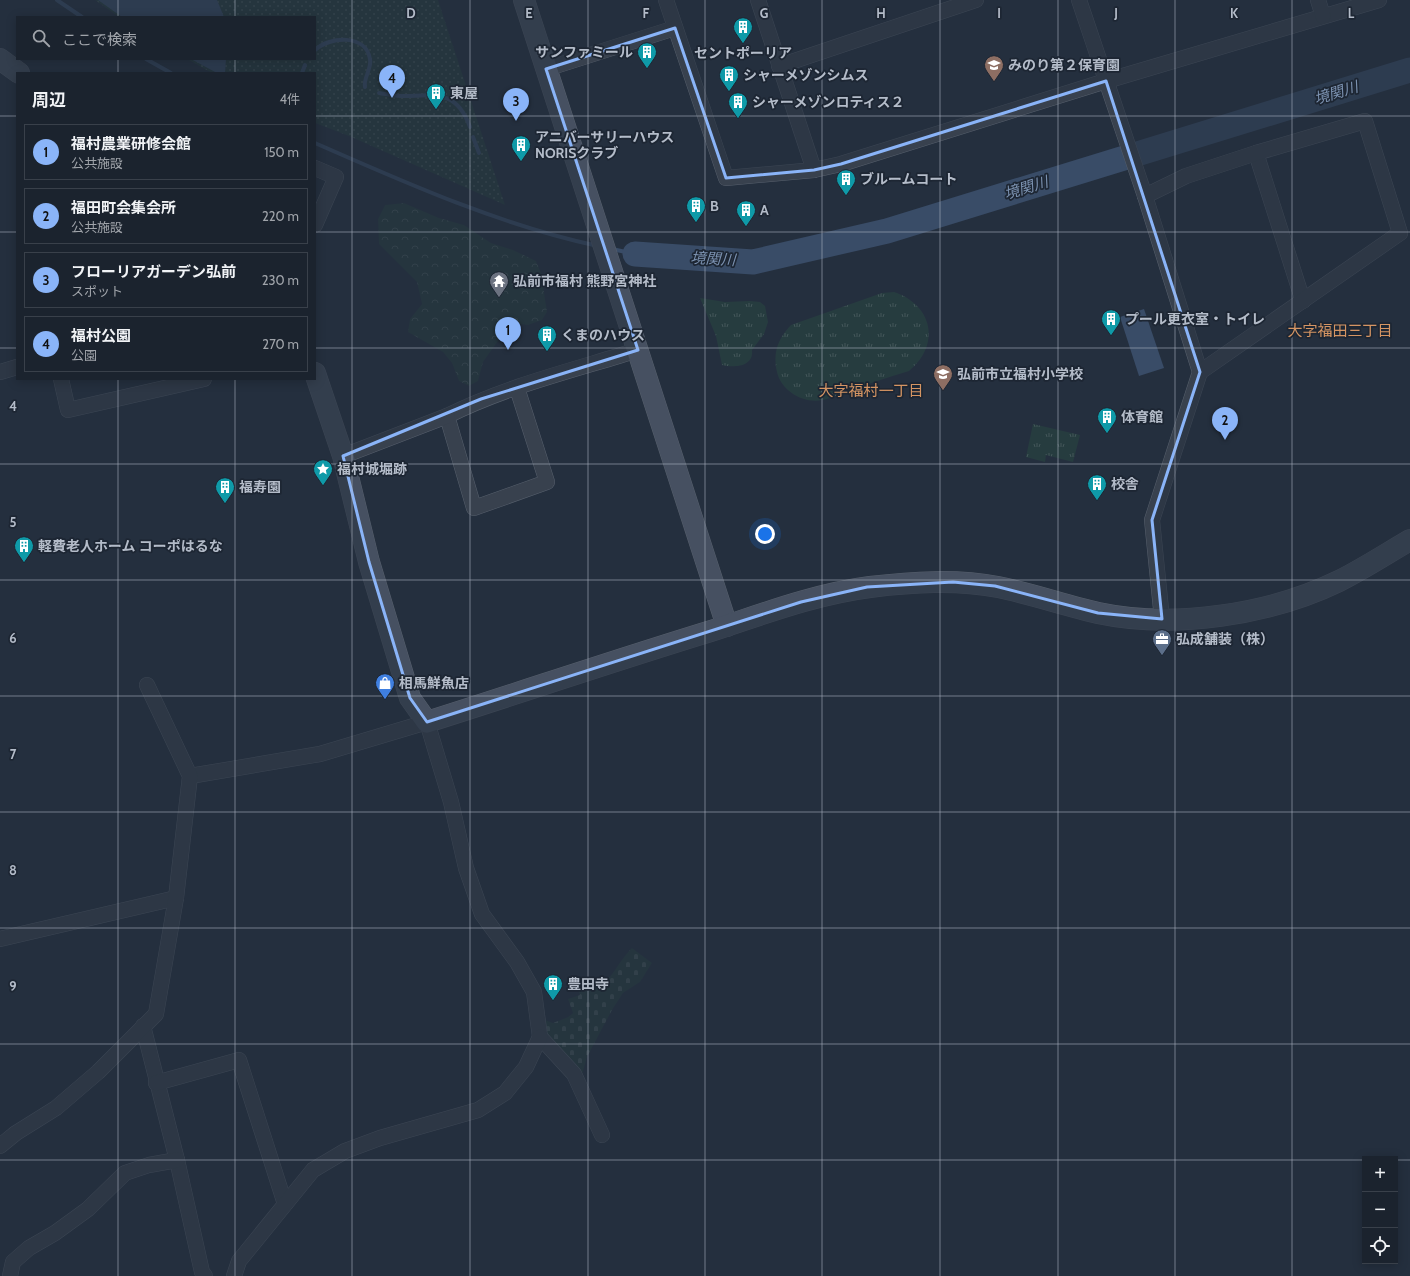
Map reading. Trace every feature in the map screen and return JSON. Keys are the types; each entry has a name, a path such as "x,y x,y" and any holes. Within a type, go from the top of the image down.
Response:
{"street":[{"path":"524,0 727,626"},
{"path":"666,0 726,178 814,170 841,164 1106,81 1378,0"},
{"path":"758,0 814,170"},
{"path":"779,66 976,0"},
{"path":"1079,0 1138,175 1200,372 1152,520 1162,619"},
{"path":"1318,0 1323,16"},
{"path":"546,69 675,28"},
{"path":"0,58 18,72"},
{"path":"1144,196 1186,176 1256,153 1366,121 1400,233 1200,372"},
{"path":"1256,153 1303,301"},
{"path":"316,168 336,177 316,223"},
{"path":"342,456 447,416 481,399 638,350"},
{"path":"0,372 16,367"},
{"path":"234,1276 239,1261 313,1170 345,1151 478,1110 504,1093 526,1067 540,1038 534,992 517,962 482,914 466,868 451,802 426,722 410,698 369,562 342,456 316,376"},
{"path":"61,380 68,410 200,380"},
{"path":"447,416 474,508 547,482 517,388"},
{"path":"190,776 320,754 426,722 727,626 832,594 867,587 906,583 953,582 995,586 1032,594 1098,613 1128,618 1162,619 1241,614 1283,603 1337,582 1410,540"},
{"path":"0,1146 16,1133 56,1108 98,1072 156,1014 176,898 190,776 147,685"},
{"path":"0,939 176,898"},
{"path":"143,1026 156,1083 177,1160 193,1238 202,1272 205,1276"},
{"path":"540,1038 574,1074 602,1135"},
{"path":"156,1083 240,1060 285,1204"},
{"path":"10,1276 13,1262 29,1248 55,1233 88,1209 125,1173 149,1165 177,1160"}],"highlighted area":[{"path":"675,28 726,178 814,170 841,164 1106,81 1200,372 1152,520 1162,619 1098,613 995,586 953,582 867,587 801,602 427,722 410,698 369,562 343,456 481,399 638,350 546,69"}],"green space":[{"path":"95,0 438,0 505,205 349,136 316,123 316,72 210,72 189,60 316,60 316,16 118,16"},
{"path":"404,203 439,218 464,225 491,243 513,250 536,261 541,273 547,312 542,320 528,325 518,324 508,327 483,362 478,381 469,386 459,381 452,363 443,352 408,332 410,319 422,304 417,282 379,244 378,219 385,205"},
{"path":"894,292 907,298 917,306 924,316 928,327 929,338 926,350 919,361 909,371 831,398 815,401 794,395 783,385 777,372 776,353 779,341 791,325 882,293"},
{"path":"700,298 725,302 760,302 765,306 768,322 764,334 752,350 752,356 747,363 737,366 722,365 716,336"},
{"path":"1033,424 1080,435 1073,462 1046,455 1045,462 1026,457"},
{"path":"632,948 652,963 640,982 623,993 612,1010 587,1057 581,1078 544,1036 545,1020 553,1023 568,1017 573,1013 568,999 580,995 578,990 590,988 606,981"}],"water":[{"path":"98,0 217,0 224,16 121,16"},
{"path":"193,60 226,60 225,72 215,72"},
{"path":"1144,309 1164,368 1139,376 1120,317"}],"waterway":[{"path":"57,0 81,16"},
{"path":"316,49 329,42 338,40 355,41 362,45 367,51 370,59 370,66 365,80 365,87"},
{"path":"148,60 169,72"},
{"path":"302,72 305,65"},
{"name":"境関川","path":"635,254 753,262 887,231 1410,70"},
{"path":"379,93 398,96 443,97 451,100 458,106 464,114 470,127"},
{"path":"473,137 479,153"},
{"path":"316,143 419,188 489,215 525,227 598,246"},
{"path":"612,249 635,254"}],"place":[{"name":"セントポーリア","path":"743,44"},
{"name":"サンファミール","path":"647,69"},
{"name":"みのり第２保育園","path":"994,82"},
{"name":"シャーメゾンシムス","path":"729,92"},
{"name":"福村公園","path":"392,98"},
{"name":"東屋","path":"436,110"},
{"name":"シャーメゾンロティス２","path":"738,119"},
{"name":"フローリアガーデン弘前","path":"516,121"},
{"name":"アニバーサリーハウス NORISクラブ","path":"521,162"},
{"name":"ブルームコート","path":"846,196"},
{"name":"B","path":"696,223"},
{"name":"A","path":"746,227"},
{"name":"弘前市福村 熊野宮神社","path":"499,298"},
{"name":"プール更衣室・トイレ","path":"1111,336"},
{"name":"福村農業研修会館","path":"508,350"},
{"name":"くまのハウス","path":"547,352"},
{"name":"弘前市立福村小学校","path":"943,391"},
{"name":"体育館","path":"1107,434"},
{"name":"福田町会集会所","path":"1225,440"},
{"name":"福村城堀跡","path":"323,486"},
{"name":"校舎","path":"1097,501"},
{"name":"福寿園","path":"225,504"},
{"name":"軽費老人ホーム コーポはるな","path":"24,563"},
{"name":"弘成舗装（株）","path":"1162,656"},
{"name":"相馬鮮魚店","path":"385,700"},
{"name":"豊田寺","path":"553,1001"}],"district":[{"name":"大字福田三丁目","path":"1340,331"},
{"name":"大字福村一丁目","path":"871,391"}]}
